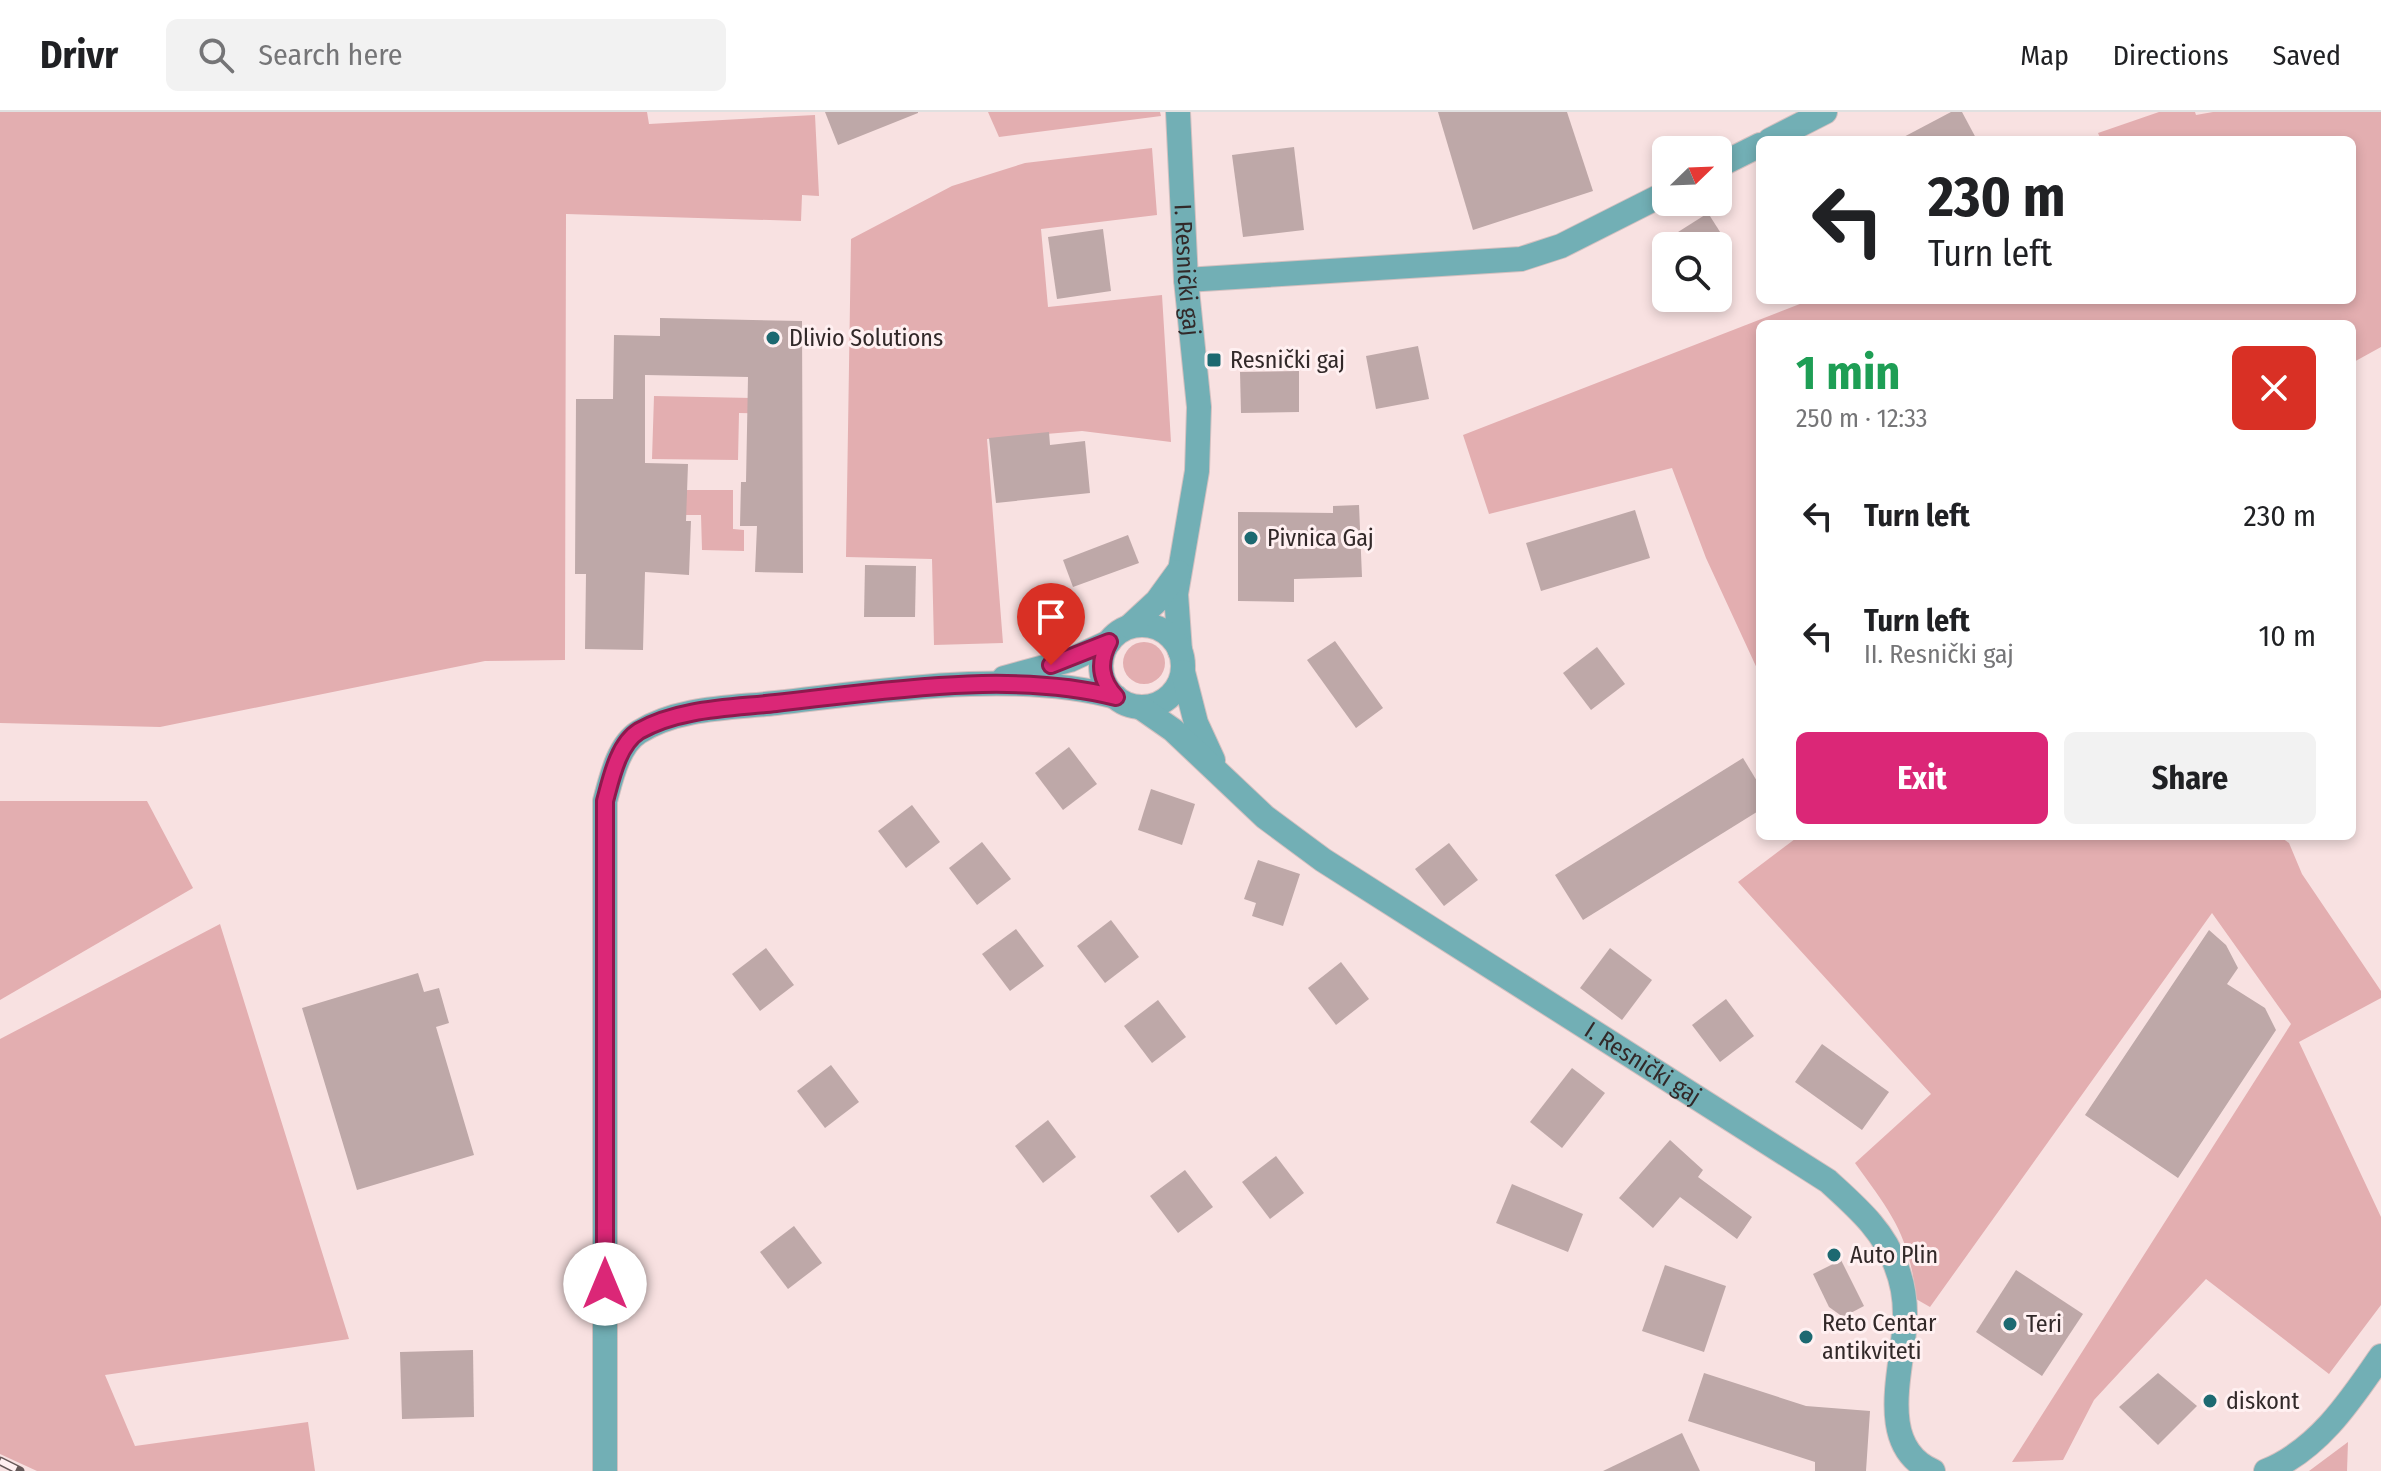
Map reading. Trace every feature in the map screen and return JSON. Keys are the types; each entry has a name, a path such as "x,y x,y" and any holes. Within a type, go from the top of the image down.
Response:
{"street":[{"name":"I. Resnički gaj","path":"1178,112 1186,280 1199,416 1197,471 1179,570 1175,613 1181,662 1196,723 1220,775"},
{"path":"1778,136 1825,112"},
{"path":"1732,159 1756,147"},
{"path":"1186,280 1521,259 1561,246 1652,200"},
{"name":"I. Resnički gaj","path":"1130,626 1157,601 1179,570"},
{"path":"605,1471 603,890 605,801 614,768 637,733 690,713 975,685 1064,687 1116,697 1140,707 1164,700 1179,683 1181,662 1176,642 1160,629 1130,626 1109,642 1070,660 975,685"},
{"path":"1109,642 1103,653 1103,677 1116,697"},
{"name":"I. Resnički gaj","path":"1140,707 1173,730 1265,817 1323,860 1828,1181 1865,1215 1887,1244 1903,1292 1905,1315 1895,1402 1899,1426 1907,1446 1925,1467 1933,1471"},
{"path":"2266,1471 2280,1465 2319,1435 2349,1404 2381,1356"}],"shaded area":[{"path":"0,112 647,112 649,124 815,115 819,196 802,195 801,221 566,214 565,660 485,661 160,727 0,723"},
{"path":"988,112 1160,112 1161,116 999,137"},
{"path":"2159,112 2195,112 2196,115 2213,112 2381,112 2381,347 2356,361 2356,320 1759,320 1800,304 2356,304 2356,136 2099,136 2098,133"},
{"path":"1152,148 1157,215 1041,229 1048,307 1162,295 1171,442 1082,431 987,439 1003,643 934,645 932,559 846,557 851,239 952,186 1025,163"},
{"path":"1756,321 1756,666 1706,558 1672,468 1489,514 1463,435"},
{"path":"654,396 802,399 802,414 739,413 738,460 652,459"},
{"path":"657,490 733,490 733,529 744,530 744,551 702,550 701,515 657,515"},
{"path":"1144,642 1159,648 1165,663 1159,678 1144,684 1129,678 1123,663 1129,648"},
{"path":"0,801 147,801 193,888 0,1000"},
{"path":"1794,840 2285,840 2289,843 2302,874 2381,991 2381,998 2299,1042 2381,1217 2381,1305 2329,1374 2206,1279 2094,1400 2063,1460 2012,1462 2291,1024 2212,913 1930,1307 1916,1299 1904,1241 1879,1196 1855,1163 1931,1094 1738,882"},
{"path":"220,924 349,1339 105,1375 135,1446 308,1422 315,1471 37,1471 0,1454 0,1039"},
{"path":"2348,1442 2347,1471 2309,1471"}],"building":[{"path":"825,112 918,112 918,113 838,145"},
{"path":"1438,112 1567,112 1593,191 1473,230"},
{"path":"1951,112 1962,112 1975,136 1906,136"},
{"path":"1294,147 1304,230 1243,237 1232,155"},
{"path":"1703,216 1710,216 1720,232 1678,232"},
{"path":"1103,229 1111,291 1057,299 1048,237"},
{"path":"660,318 802,321 803,573 755,572 757,526 740,526 741,482 746,482 748,377 645,375 645,463 688,464 686,521 691,521 689,575 645,572 643,650 585,649 586,574 575,574 576,399 613,399 614,335 660,336"},
{"path":"1418,346 1429,399 1376,409 1366,356"},
{"path":"1299,371 1299,412 1241,413 1240,372"},
{"path":"1049,432 1050,445 1085,441 1090,493 996,503 989,438"},
{"path":"1359,505 1362,577 1294,579 1294,602 1238,601 1238,512 1333,513 1333,506"},
{"path":"1635,510 1650,558 1541,591 1526,543"},
{"path":"1128,535 1139,563 1073,587 1063,560"},
{"path":"865,565 916,566 915,617 864,617"},
{"path":"1335,641 1383,708 1356,728 1307,660"},
{"path":"1597,647 1625,684 1591,710 1563,673"},
{"path":"1069,747 1097,784 1063,810 1035,773"},
{"path":"1743,758 1756,779 1756,812 1583,920 1555,875"},
{"path":"1151,789 1195,804 1182,845 1138,830"},
{"path":"912,805 940,842 906,868 878,831"},
{"path":"982,842 1011,879 977,905 949,868"},
{"path":"1449,843 1478,880 1444,906 1415,869"},
{"path":"1258,860 1300,874 1283,926 1252,916 1256,903 1244,899"},
{"path":"1111,920 1139,957 1105,983 1077,946"},
{"path":"1016,929 1044,966 1010,991 982,954"},
{"path":"2209,930 2226,945 2238,968 2227,984 2265,1008 2276,1030 2178,1178 2085,1115"},
{"path":"766,948 794,985 760,1011 732,974"},
{"path":"1610,948 1652,980 1622,1020 1580,988"},
{"path":"1341,962 1369,999 1336,1025 1308,988"},
{"path":"418,973 424,992 439,988 449,1023 436,1027 474,1155 357,1190 302,1008"},
{"path":"1726,999 1754,1036 1720,1062 1692,1025"},
{"path":"1158,1000 1186,1037 1152,1063 1124,1026"},
{"path":"1822,1044 1889,1092 1862,1130 1795,1082"},
{"path":"831,1065 859,1102 825,1128 797,1091"},
{"path":"1572,1068 1605,1093 1562,1148 1530,1122"},
{"path":"1048,1120 1076,1157 1043,1183 1015,1146"},
{"path":"1670,1140 1703,1170 1698,1177 1752,1217 1737,1239 1680,1197 1653,1228 1619,1198"},
{"path":"1276,1156 1304,1193 1270,1219 1242,1182"},
{"path":"1185,1170 1213,1207 1178,1233 1150,1196"},
{"path":"1512,1184 1583,1214 1568,1252 1496,1223"},
{"path":"794,1226 822,1263 788,1289 760,1252"},
{"path":"1841,1260 1864,1306 1843,1317 1829,1307 1813,1274"},
{"path":"1665,1265 1726,1286 1704,1352 1642,1331"},
{"path":"2016,1270 2083,1314 2042,1376 1976,1332"},
{"path":"473,1350 474,1417 402,1419 400,1352"},
{"path":"1704,1373 1806,1406 1870,1411 1866,1471 1815,1471 1815,1462 1688,1421"},
{"path":"2158,1373 2197,1406 2158,1445 2119,1407"},
{"path":"1682,1433 1700,1471 1603,1471"}],"railway":[{"path":"0,1461 20,1471"}],"place":[{"name":"Dlivio Solutions","path":"773,338"},
{"name":"Resnički gaj","path":"1214,360"},
{"name":"Pivnica Gaj","path":"1251,538"},
{"name":"Auto Plin","path":"1834,1255"},
{"name":"Teri","path":"2010,1324"},
{"name":"Reto Centar antikviteti","path":"1806,1337"},
{"name":"diskont","path":"2210,1401"}],"route":[{"path":"605,1284 605,801 614,768 625,749 637,733 690,713 828,697 975,685 1064,687 1116,697 1109,690 1101,665 1109,642 1051,665"}]}
